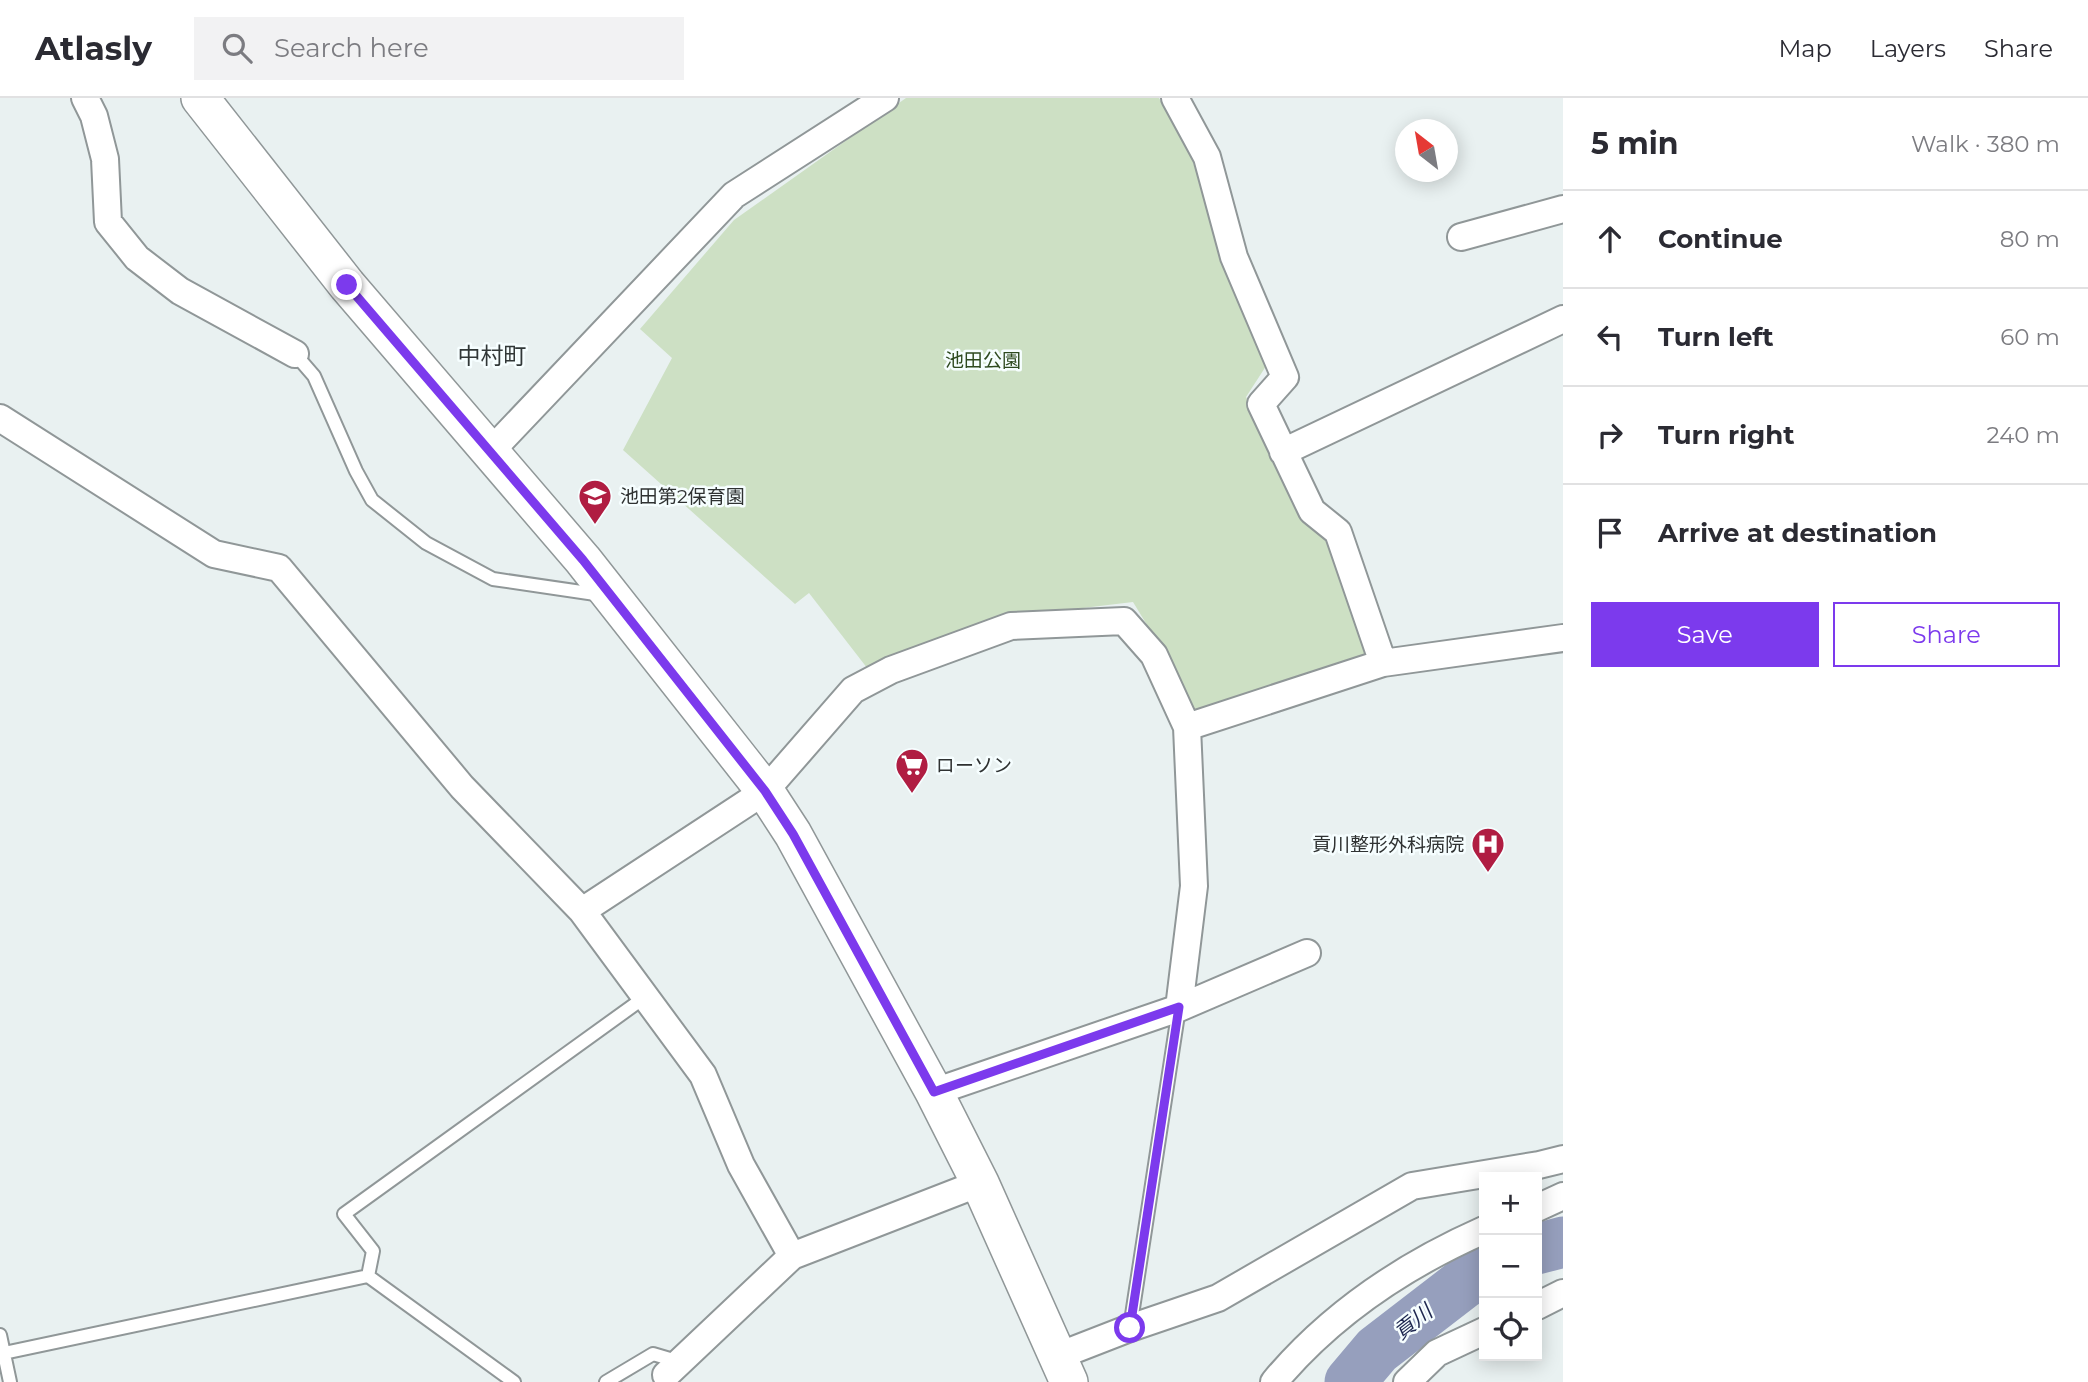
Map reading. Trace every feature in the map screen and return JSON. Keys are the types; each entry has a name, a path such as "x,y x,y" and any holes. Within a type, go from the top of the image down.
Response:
{"street":[{"path":"85,98 94,116 105,159 108,222 136,258 180,291 295,354"},
{"path":"201,98 347,285 612,597 765,791 793,834 934,1092 980,1183 1064,1369 1130,1328 1218,1298 1412,1186 1563,1159"},
{"path":"491,452 734,195 885,98"},
{"path":"1175,98 1207,157 1234,257 1285,377 1261,404 1312,511 1338,532 1383,663"},
{"path":"1461,237 1563,209"},
{"path":"1283,452 1563,319"},
{"path":"0,418 214,554 279,568 462,787 582,911 703,1075 741,1165 792,1256"},
{"path":"582,911 765,791 853,690 891,670 1011,626 1124,621 1154,656 1187,727 1194,886 1179,1007"},
{"path":"1187,727 1383,663 1563,638"},
{"path":"934,1092 1179,1007 1307,953"},
{"path":"673,1369 792,1256 980,1183"},
{"path":"1542,1206 1563,1196"},
{"path":"1274,1382 1292,1360 1358,1302 1450,1245 1479,1232"},
{"path":"1542,1304 1563,1293"},
{"path":"1407,1382 1437,1353 1479,1333"}],"lane":[{"path":"295,354 314,376 356,471 372,500 426,543 493,579 612,597"},
{"path":"368,1276 373,1251 344,1214 645,997"},
{"path":"1130,1328 1179,1007"},
{"path":"4,1353 368,1276 514,1382"},
{"path":"0,1335 10,1382"},
{"path":"606,1382 653,1354 673,1369"}],"green space":[{"name":"池田公園","path":"906,98 1159,98 1188,147 1225,258 1270,360 1246,397 1306,515 1329,540 1370,650 1366,659 1274,684 1200,712 1189,707 1166,656 1133,602 1000,618 871,673 809,593 795,604 623,450 672,358 640,329 734,220"}],"waterway":[{"name":"貢川","path":"1542,1248 1563,1242"},
{"name":"貢川","path":"1350,1382 1377,1350 1464,1283 1479,1276"}],"place":[{"name":"池田第2保育園","path":"595,526"},
{"name":"ローソン","path":"912,795"},
{"name":"貢川整形外科病院","path":"1488,874"}],"district":[{"name":"中村町","path":"492,356"}],"route":[{"path":"347,285 583,560 765,791 793,834 934,1092 1179,1007 1130,1328"}]}
